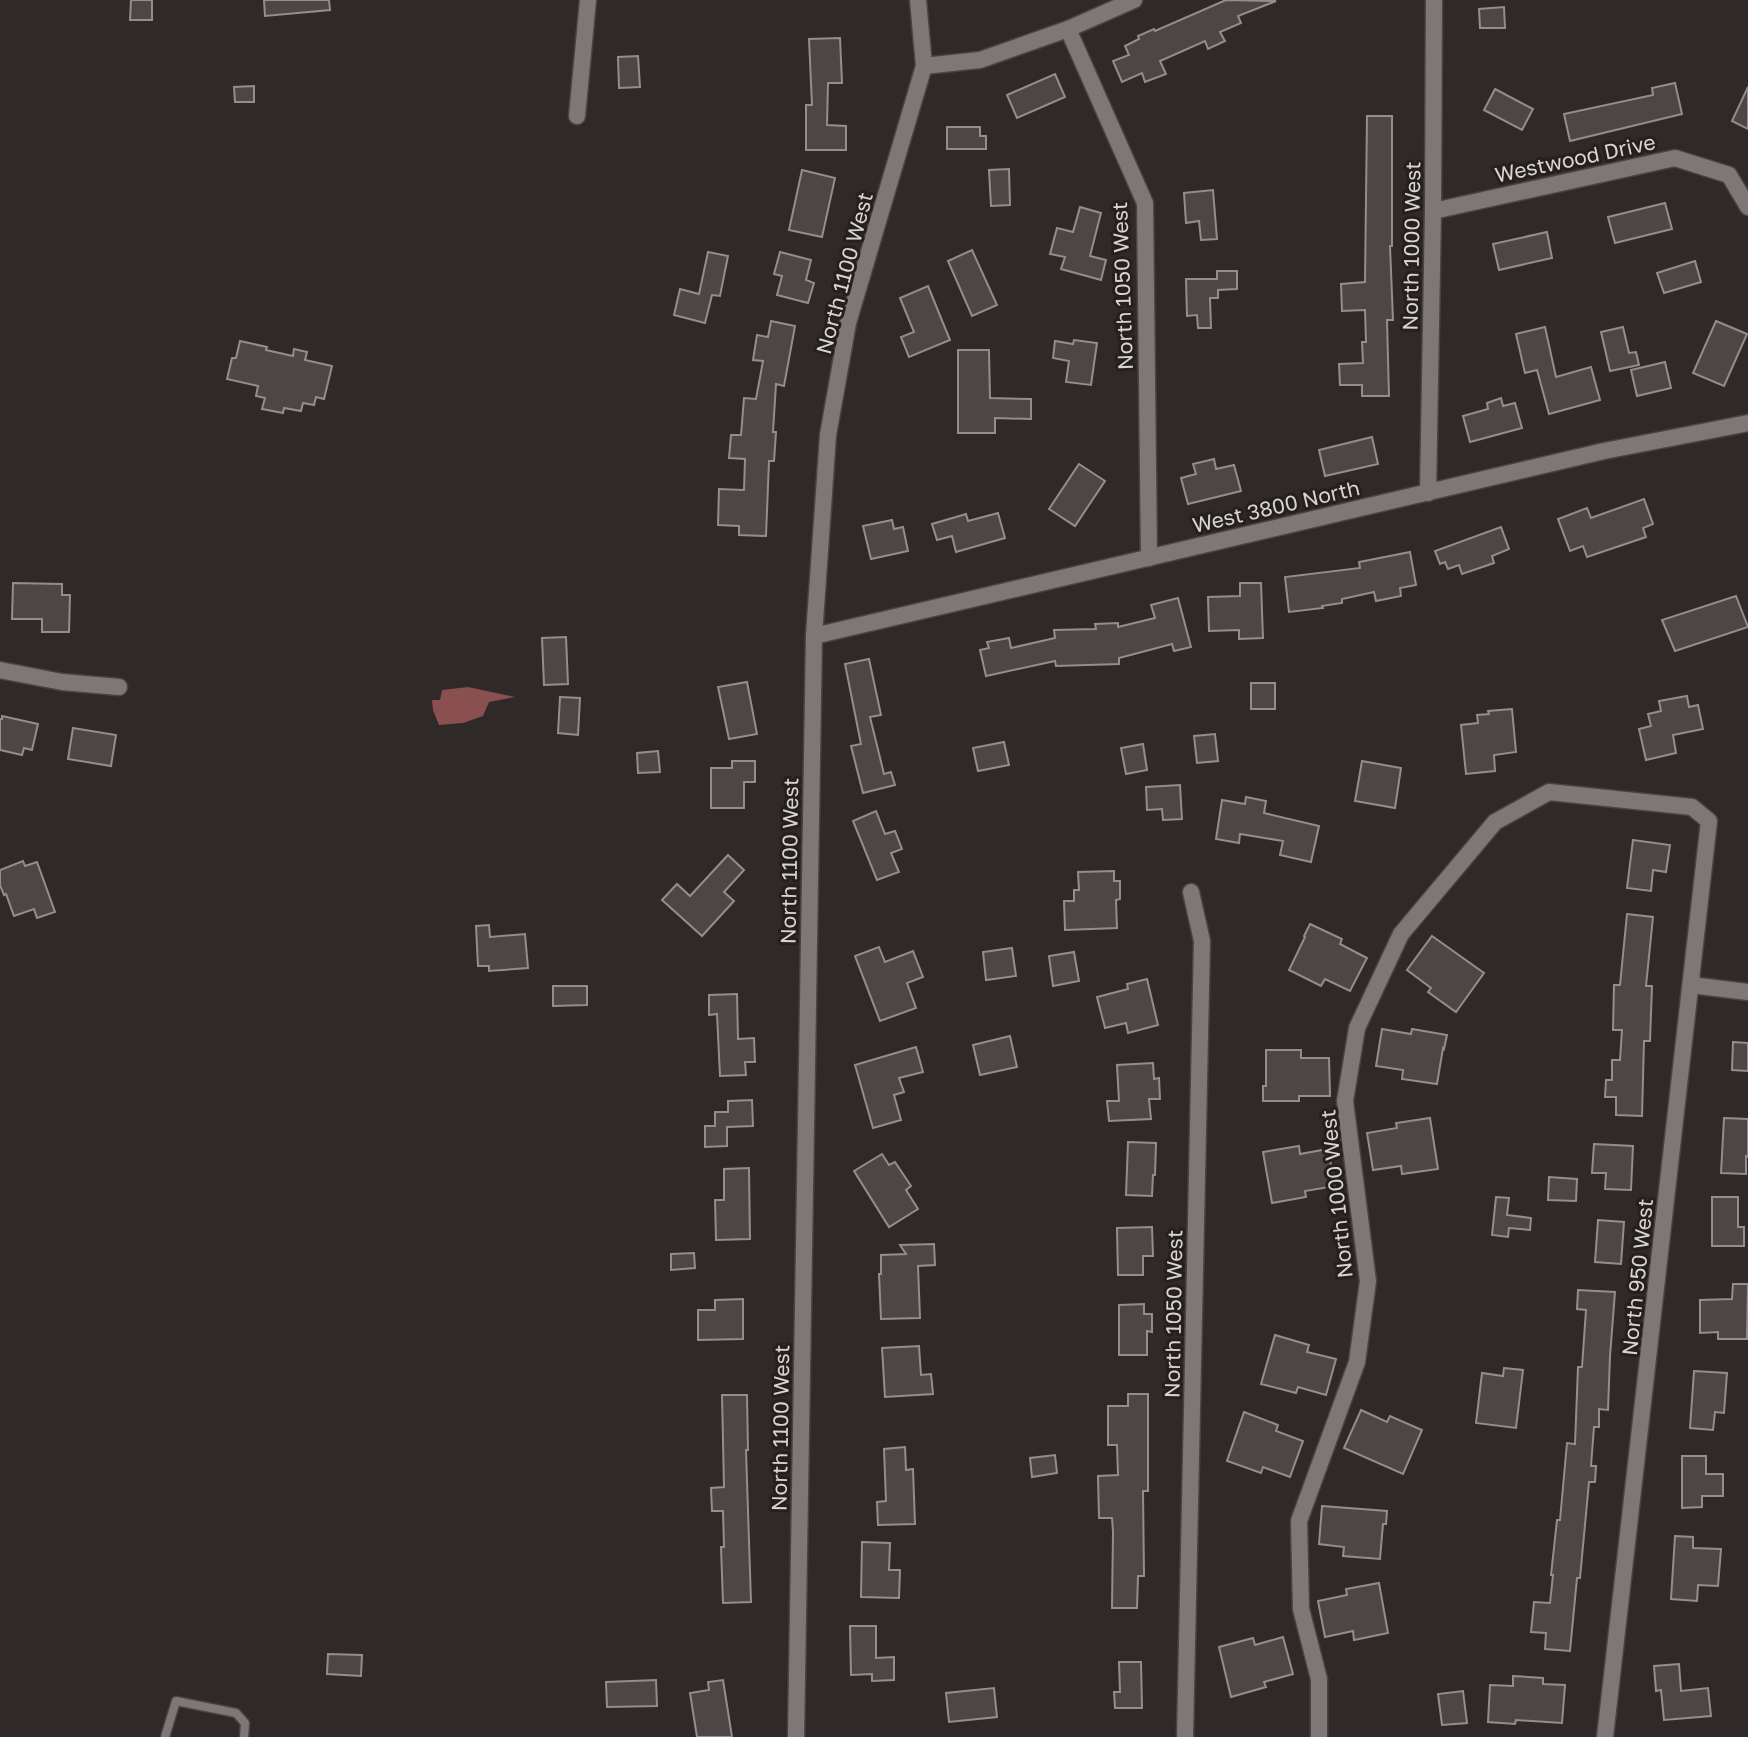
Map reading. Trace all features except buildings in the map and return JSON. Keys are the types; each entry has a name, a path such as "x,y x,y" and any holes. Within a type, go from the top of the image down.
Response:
{"street":[{"path":"577,116 588,0"},
{"name":"North 1100 West","path":"796,1737 814,636 828,435 848,323 924,66 918,0"},
{"path":"924,66 980,60 1068,29 1133,0"},
{"name":"North 1000 West","path":"1428,493 1434,0"},
{"name":"North 1050 West","path":"1068,29 1145,203 1149,558"},
{"name":"Westwood Drive","path":"1433,211 1675,158 1729,175 1748,207"},
{"name":"West 3800 North","path":"814,636 1604,451 1748,424"},
{"path":"0,670 62,682 118,687"},
{"name":"North 1000 West","path":"1320,1737 1319,1679 1301,1609 1299,1521 1357,1362 1368,1281 1345,1101 1357,1028 1401,934 1495,822 1549,792 1692,807 1709,821"},
{"name":"North 950 West","path":"1605,1737 1709,821"},
{"name":"North 1050 West","path":"1185,1737 1202,941 1191,892"},
{"path":"1691,985 1748,992"}],"lane":[{"path":"165,1737 176,1701 236,1713 245,1723 243,1737"}],"shaded area":[{"path":"468,687 515,697 489,702 483,716 463,723 439,725 432,700 440,700 442,690"}]}
